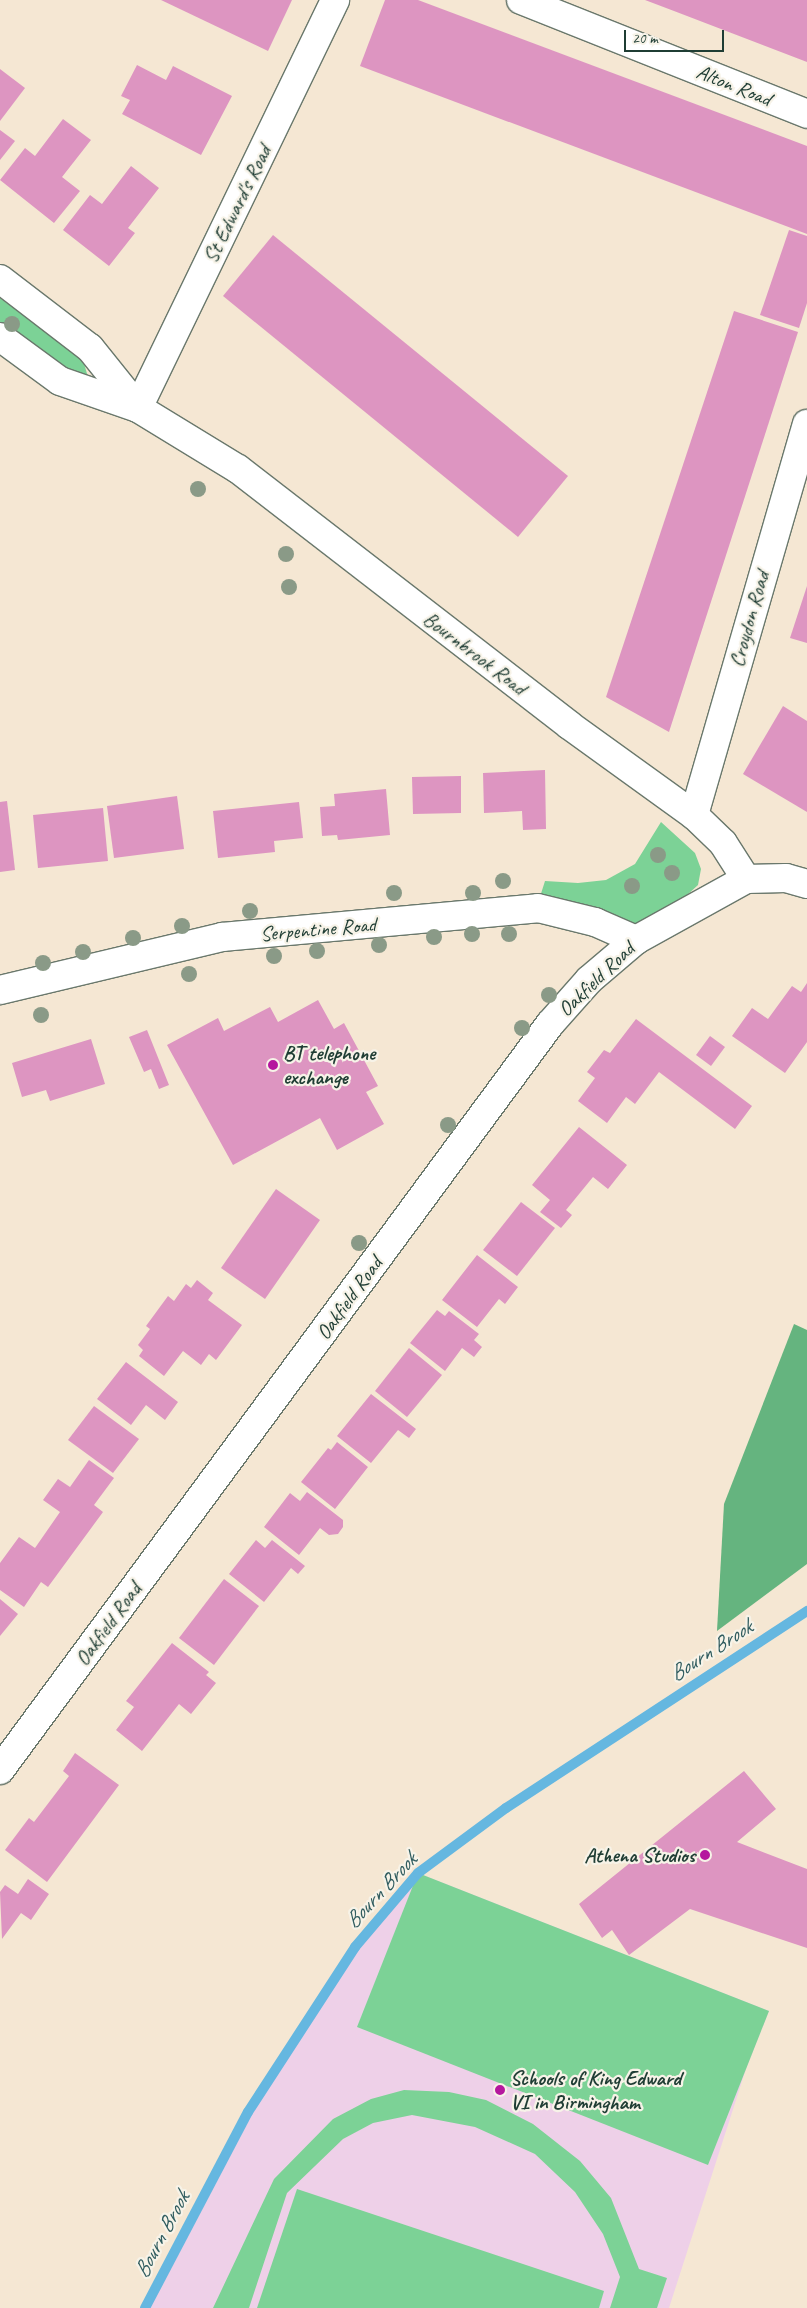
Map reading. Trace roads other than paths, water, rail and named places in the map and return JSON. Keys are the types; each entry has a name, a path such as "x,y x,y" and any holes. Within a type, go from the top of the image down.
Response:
{"street":[{"name":"St Edward's Road","path":"138,408 335,0"},
{"name":"Alton Road","path":"521,0 807,114"},
{"name":"Bournbrook Road","path":"0,279 90,348 138,408"},
{"name":"Bournbrook Road","path":"0,337 60,381 138,408 238,469 569,725 694,815 723,843 746,879"},
{"name":"Croydon Road","path":"694,815 807,424"},
{"path":"746,879 786,878 807,884"},
{"name":"Oakfield Road","path":"0,1770 550,1024 589,980 636,940 746,879"},
{"name":"Serpentine Road","path":"0,990 222,938 538,908 595,922 636,940"}],"waterway":[{"name":"Bourn Brook","path":"145,2308 248,2112 355,1947 418,1873 506,1808 807,1611"}],"place":[{"name":"BT telephone exchange","path":"273,1065"},
{"name":"Athena Studios","path":"705,1855"},
{"name":"Schools of King Edward VI in Birmingham","path":"500,2090"}]}
